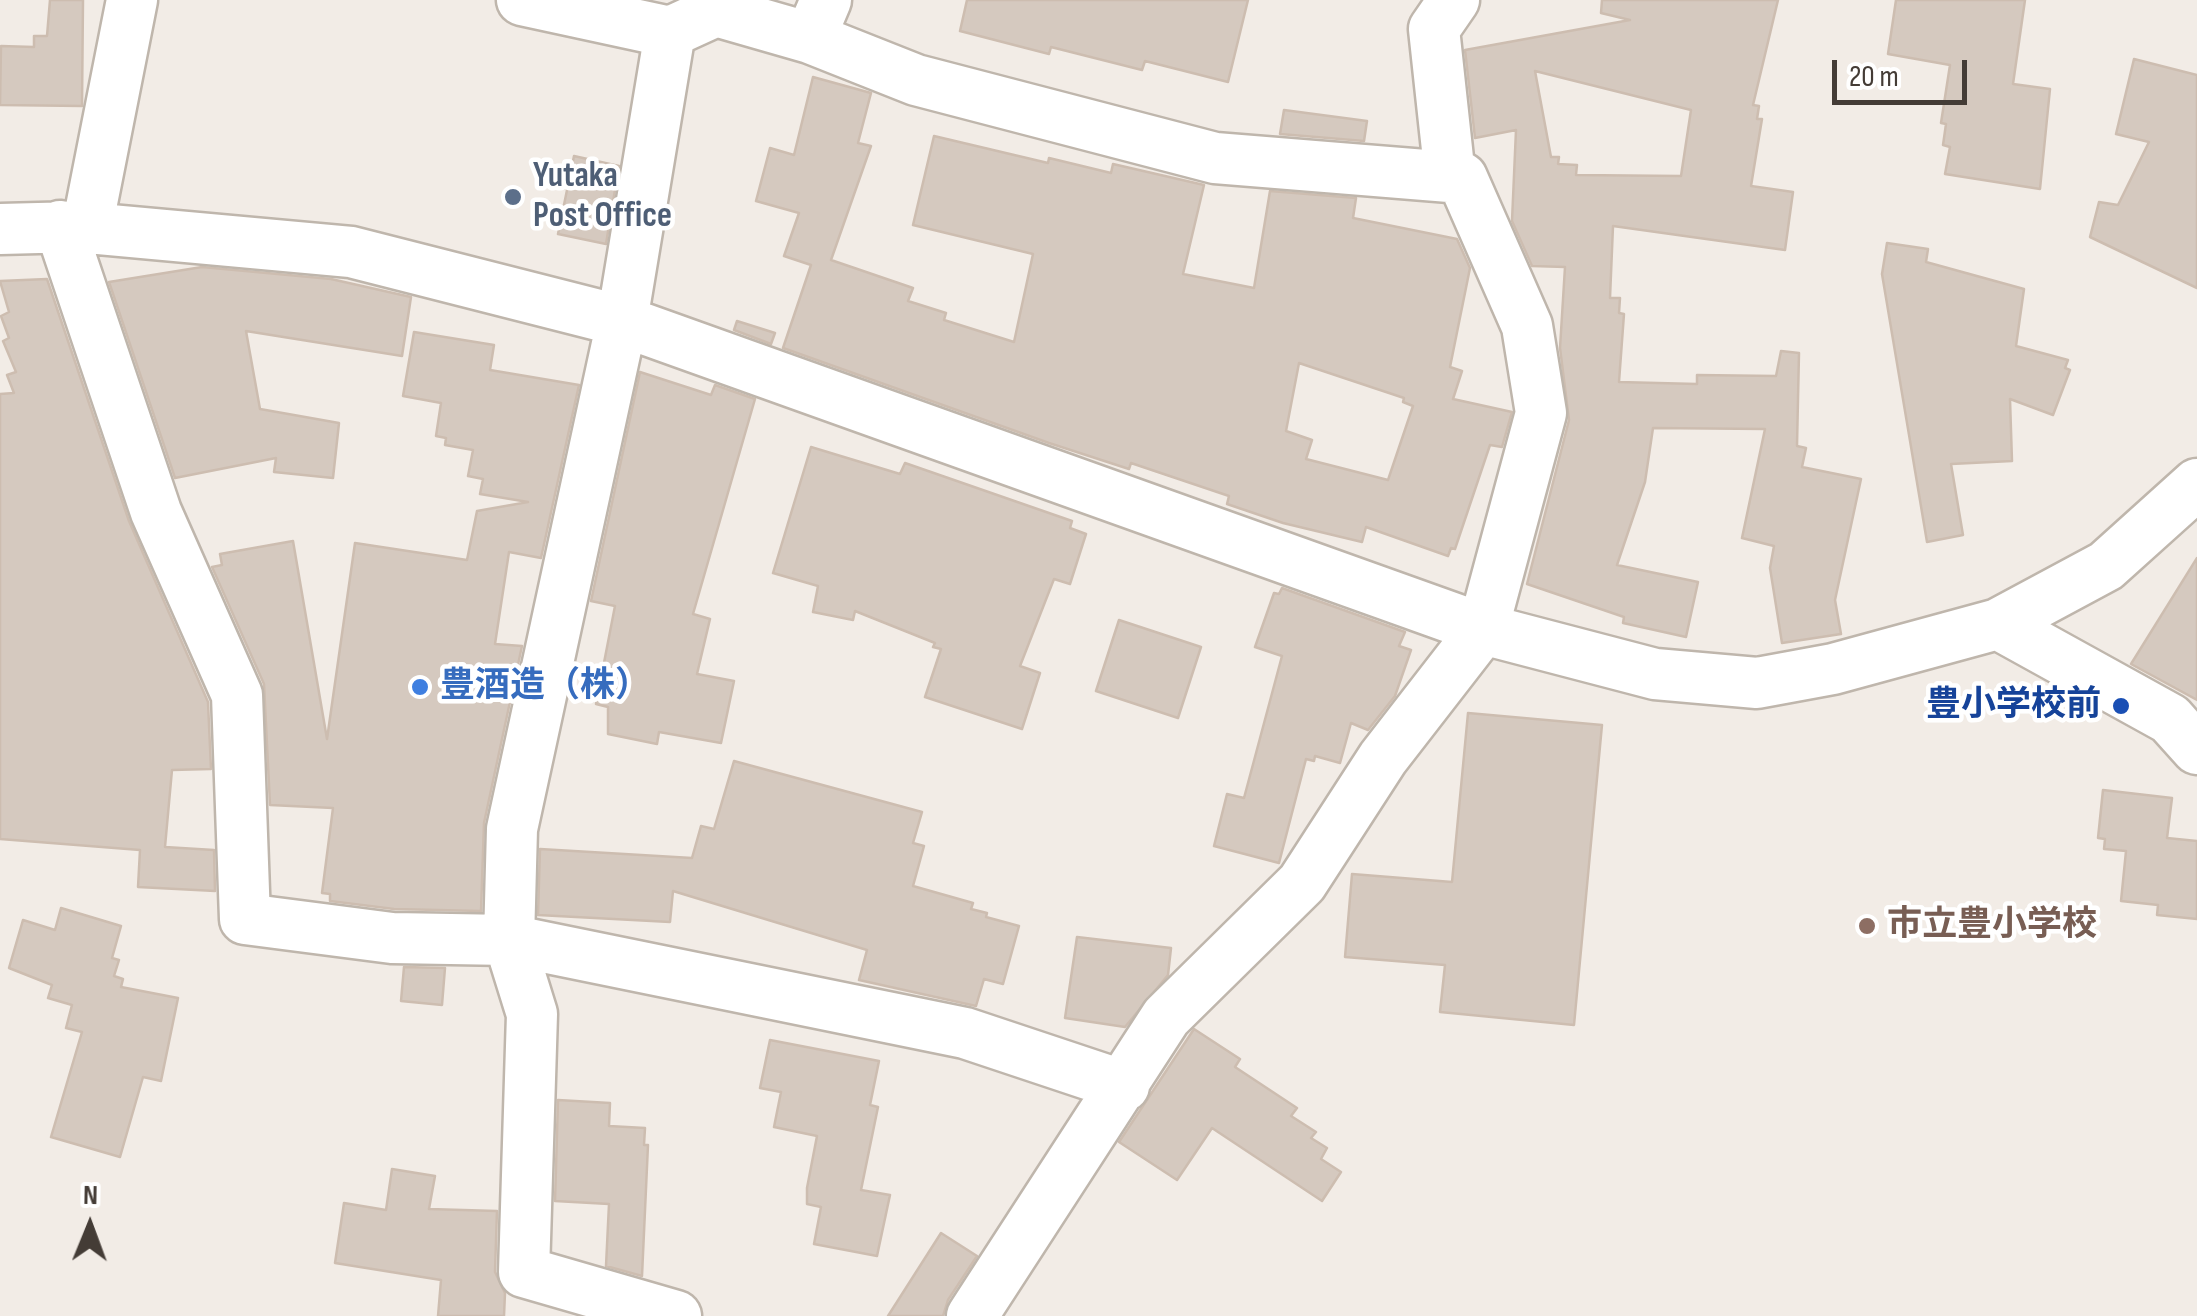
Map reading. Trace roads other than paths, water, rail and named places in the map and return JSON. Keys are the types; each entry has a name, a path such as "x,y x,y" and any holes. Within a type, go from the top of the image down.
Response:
{"street":[{"path":"132,0 73,228 156,512 237,695 246,920 392,938 510,940 965,1033 1124,1086"},
{"path":"522,0 670,32 716,12 818,19 916,80 1215,158 1462,178 1527,326 1541,413 1484,629 1383,758 1302,883 1166,1017 972,1316"},
{"path":"1450,178 1434,29 1454,0"},
{"path":"670,32 622,321 512,829 510,940 532,1014 524,1272 676,1316"},
{"path":"0,229 73,228 351,252 622,321 1484,629 1655,674 1756,683 1833,669 1998,624 2106,566 2197,484"},
{"path":"1998,624 2170,719 2197,749"}],"place":[{"name":"Yutaka Post Office","path":"513,197"},
{"name":"豊酒造（株）","path":"420,687"},
{"name":"豊小学校前","path":"2121,706"},
{"name":"市立豊小学校","path":"1867,926"}]}
